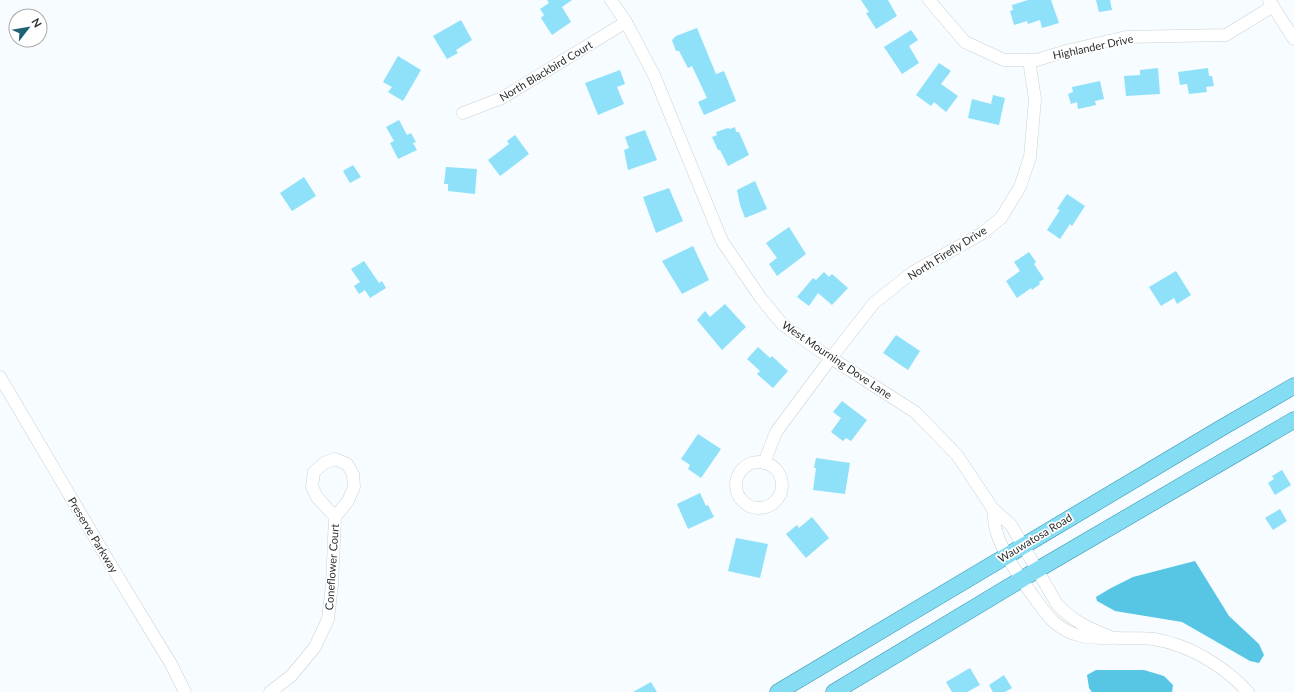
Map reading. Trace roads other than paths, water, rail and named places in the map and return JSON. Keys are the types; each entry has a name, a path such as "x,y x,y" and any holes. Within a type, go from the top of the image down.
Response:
{"main road":[{"name":"Wauwatosa Road","path":"778,692 1294,386"},
{"path":"834,692 1037,570 1294,420"}],"street":[{"name":"West Mourning Dove Lane","path":"611,0 626,22 654,75 722,241 760,297 782,324 831,358 915,412 957,455 993,509"},
{"name":"Highlander Drive","path":"929,0 965,42 1004,60 1037,60 1066,51 1126,37 1226,35 1271,3"},
{"path":"1271,3 1294,39"},
{"name":"North Blackbird Court","path":"463,113 502,98 626,22"},
{"name":"North Firefly Drive","path":"764,463 776,432 874,303 913,272 981,234 1001,218 1020,187 1030,157 1035,99 1030,60"},
{"name":"Preserve Parkway","path":"0,377 171,664 185,692"},
{"name":"Coneflower Court","path":"270,692 291,676 315,647 328,619 332,585 335,517 348,501 354,487 354,474 347,464 335,459 324,463 314,472 312,487 317,497 335,517"},
{"path":"993,509 1011,525 1057,604 1064,612 1080,624 1111,637"},
{"path":"993,509 996,530 1007,555 1022,580 1046,614 1054,622 1078,636 1087,638 1111,637 1152,639 1179,646 1221,668 1248,692"}],"water":[{"path":"1195,561 1229,616 1259,644 1264,655 1259,663 1250,661 1182,622 1115,611 1097,601 1096,597 1133,577"},
{"path":"1096,670 1144,670 1164,676 1173,685 1172,692 1092,692 1089,688 1087,675"}]}
